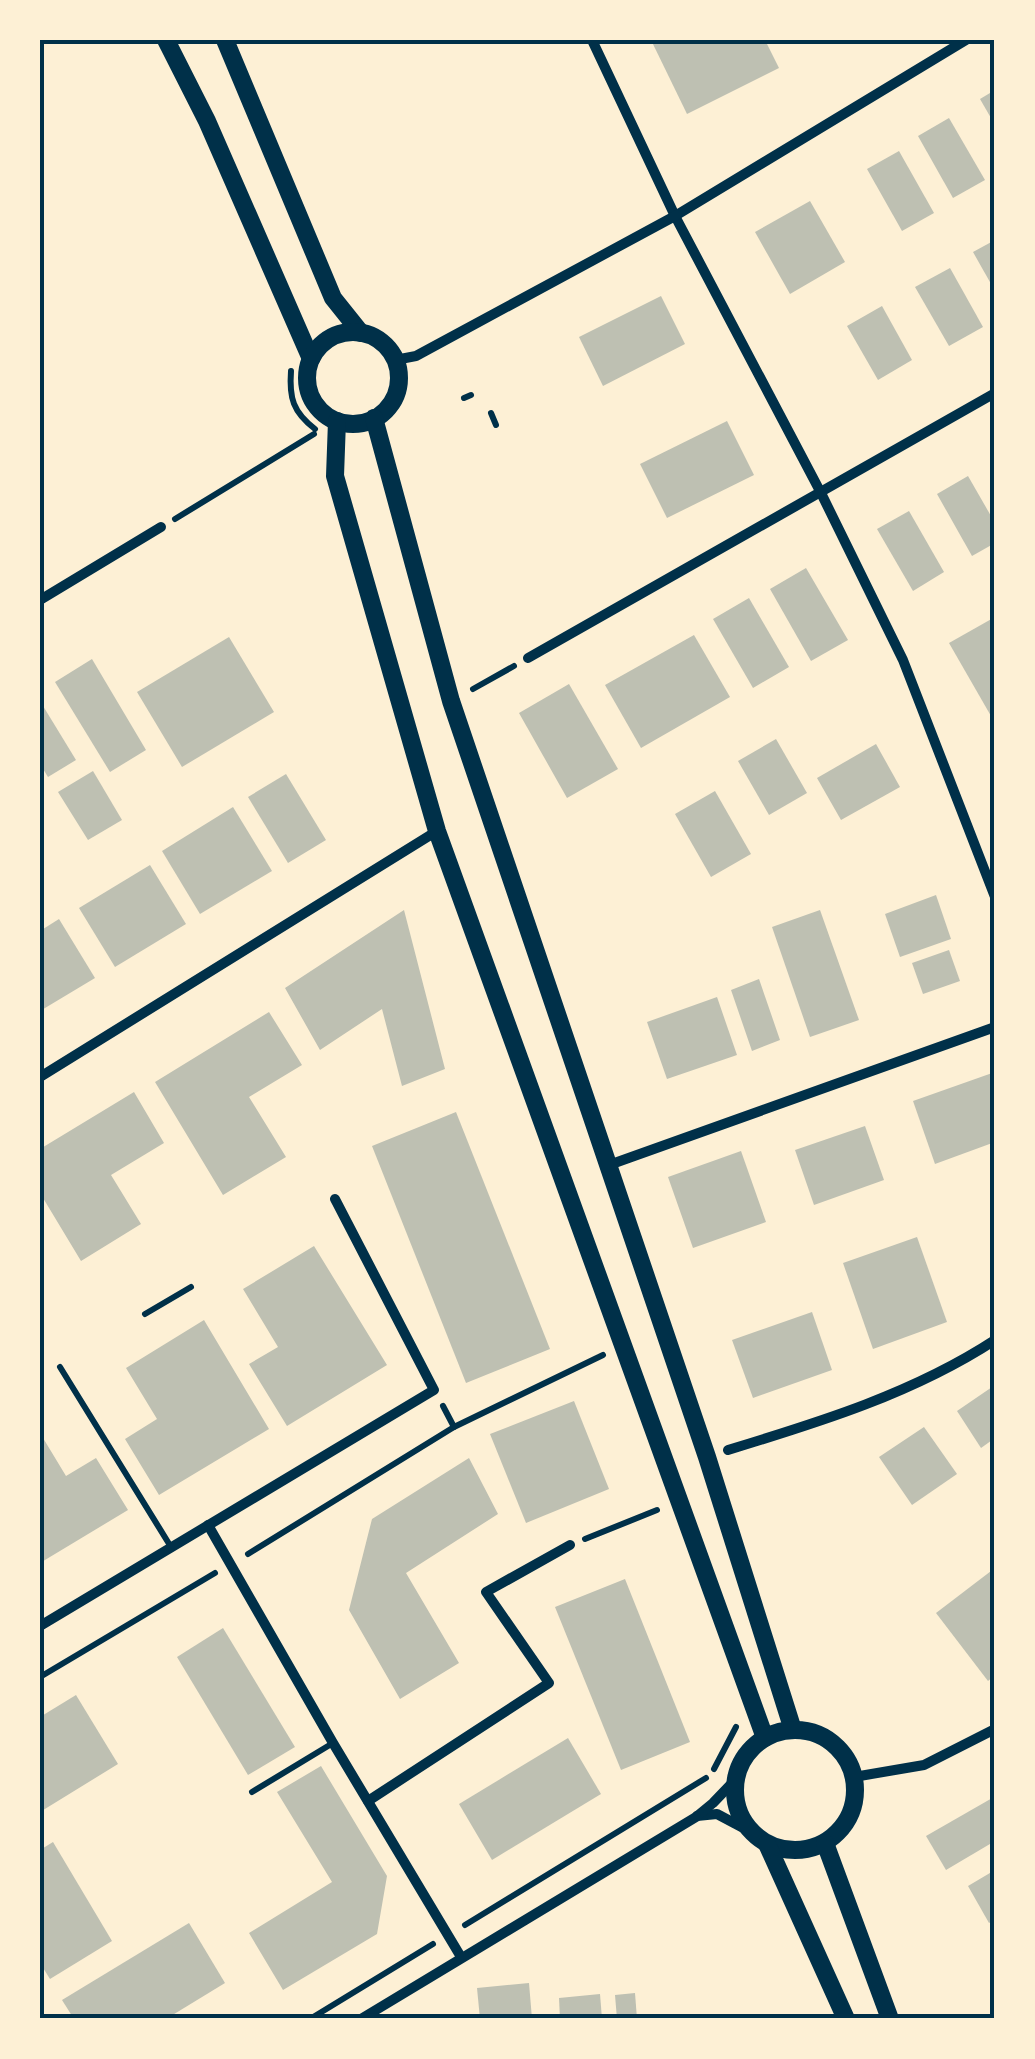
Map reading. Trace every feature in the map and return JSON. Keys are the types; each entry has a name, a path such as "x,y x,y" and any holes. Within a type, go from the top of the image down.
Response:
{"street":[{"path":"166,40 215,139 311,359 308,388 324,414 352,424 374,418 390,404 397,390 395,360 375,338 346,332 332,337 311,359"},
{"path":"225,40 333,298 361,333"},
{"path":"592,40 675,216 904,660 995,898"},
{"path":"395,360 416,356 675,216 966,40"},
{"path":"528,658 995,393"},
{"path":"374,418 451,701 707,1457 793,1730"},
{"path":"337,421 335,476 437,831 765,1738"},
{"path":"40,600 161,527"},
{"path":"40,1077 437,831"},
{"path":"609,1165 995,1027"},
{"path":"40,1626 434,1390 336,1199"},
{"path":"728,1450 823,1421 903,1389 956,1366 995,1340"},
{"path":"208,1525 332,1743 461,1956"},
{"path":"368,1801 549,1683 486,1592 570,1545"},
{"path":"854,1777 924,1766 995,1729"},
{"path":"361,2019 714,1804 736,1778 751,1748 765,1738 793,1730 809,1732 838,1748 854,1777 855,1796 840,1831 824,1843 796,1850 767,1844 718,1814 696,1816"},
{"path":"736,1778 735,1798 750,1832"},
{"path":"824,1843 890,2019"},
{"path":"767,1844 846,2019"}],"lane":[{"path":"60,1366 171,1547"},
{"path":"252,1792 332,1743"}],"path":[{"path":"491,414 496,425"},
{"path":"161,527 319,432"},
{"path":"451,701 528,658"},
{"path":"145,1314 190,1287"},
{"path":"40,1677 454,1427 623,1343"},
{"path":"570,1545 680,1499"},
{"path":"310,2019 713,1773"}],"building":[{"path":"651,40 765,40 779,68 687,114"},
{"path":"995,90 995,125 980,99"},
{"path":"949,118 985,180 953,198 918,136"},
{"path":"899,151 934,213 902,231 867,169"},
{"path":"810,201 845,262 790,294 755,232"},
{"path":"995,240 995,291 973,252"},
{"path":"950,268 983,327 949,346 915,287"},
{"path":"661,296 685,344 603,386 579,337"},
{"path":"882,306 912,360 878,380 847,326"},
{"path":"727,421 754,475 667,518 640,464"},
{"path":"968,476 995,523 995,543 972,556 937,494"},
{"path":"909,511 944,572 913,591 877,529"},
{"path":"806,568 848,640 811,661 770,589"},
{"path":"749,598 789,667 753,688 713,619"},
{"path":"995,617 995,723 949,643"},
{"path":"694,635 730,697 641,748 605,685"},
{"path":"229,637 274,712 182,767 137,692"},
{"path":"92,659 146,750 110,772 55,682"},
{"path":"569,684 618,769 567,798 519,713"},
{"path":"40,701 76,760 48,777 40,764"},
{"path":"776,739 807,793 769,815 738,761"},
{"path":"876,744 900,787 841,820 817,778"},
{"path":"93,771 122,820 88,840 58,792"},
{"path":"286,774 326,840 288,863 248,797"},
{"path":"715,791 751,854 711,877 675,814"},
{"path":"233,807 272,871 200,914 162,851"},
{"path":"150,865 186,924 115,967 79,908"},
{"path":"936,895 951,939 900,957 885,914"},
{"path":"404,910 445,1069 402,1086 382,1009 320,1050 285,988"},
{"path":"820,910 859,1020 810,1037 772,927"},
{"path":"59,919 95,978 40,1011 40,931"},
{"path":"949,950 960,981 923,994 912,963"},
{"path":"759,979 780,1040 752,1051 731,990"},
{"path":"717,997 737,1055 667,1079 647,1022"},
{"path":"269,1012 302,1065 249,1097 286,1157 223,1195 155,1082"},
{"path":"995,1072 995,1142 935,1164 913,1101"},
{"path":"134,1092 164,1143 111,1175 141,1224 81,1261 40,1193 40,1149"},
{"path":"456,1112 550,1349 466,1383 372,1146"},
{"path":"865,1126 884,1180 814,1205 795,1150"},
{"path":"741,1151 766,1222 693,1248 668,1177"},
{"path":"917,1237 947,1322 873,1349 843,1263"},
{"path":"314,1246 387,1365 287,1426 249,1364 278,1347 243,1289"},
{"path":"812,1312 832,1370 753,1398 732,1340"},
{"path":"204,1320 269,1429 159,1495 125,1439 157,1419 126,1368"},
{"path":"995,1385 995,1438 981,1448 957,1411"},
{"path":"574,1401 609,1489 526,1523 490,1434"},
{"path":"924,1427 957,1474 912,1505 879,1457"},
{"path":"40,1433 66,1476 96,1458 128,1510 40,1563"},
{"path":"469,1458 498,1514 406,1573 459,1663 400,1699 349,1610 372,1519"},
{"path":"995,1568 995,1675 988,1681 936,1613"},
{"path":"625,1579 690,1742 621,1770 555,1607"},
{"path":"223,1628 295,1747 248,1775 177,1657"},
{"path":"76,1695 118,1764 40,1812 40,1717"},
{"path":"568,1738 601,1794 492,1860 459,1804"},
{"path":"321,1766 387,1876 377,1934 283,1990 249,1933 332,1882 277,1792"},
{"path":"994,1797 995,1841 946,1870 926,1836"},
{"path":"53,1842 112,1941 50,1979 40,1963 40,1850"},
{"path":"995,1870 995,1919 989,1923 968,1886"},
{"path":"189,1923 225,1983 166,2019 74,2019 62,2000"},
{"path":"529,1983 532,2019 480,2019 477,1988"},
{"path":"635,1993 637,2019 617,2019 615,1995"},
{"path":"600,1994 602,2019 560,2019 559,1998"}]}
